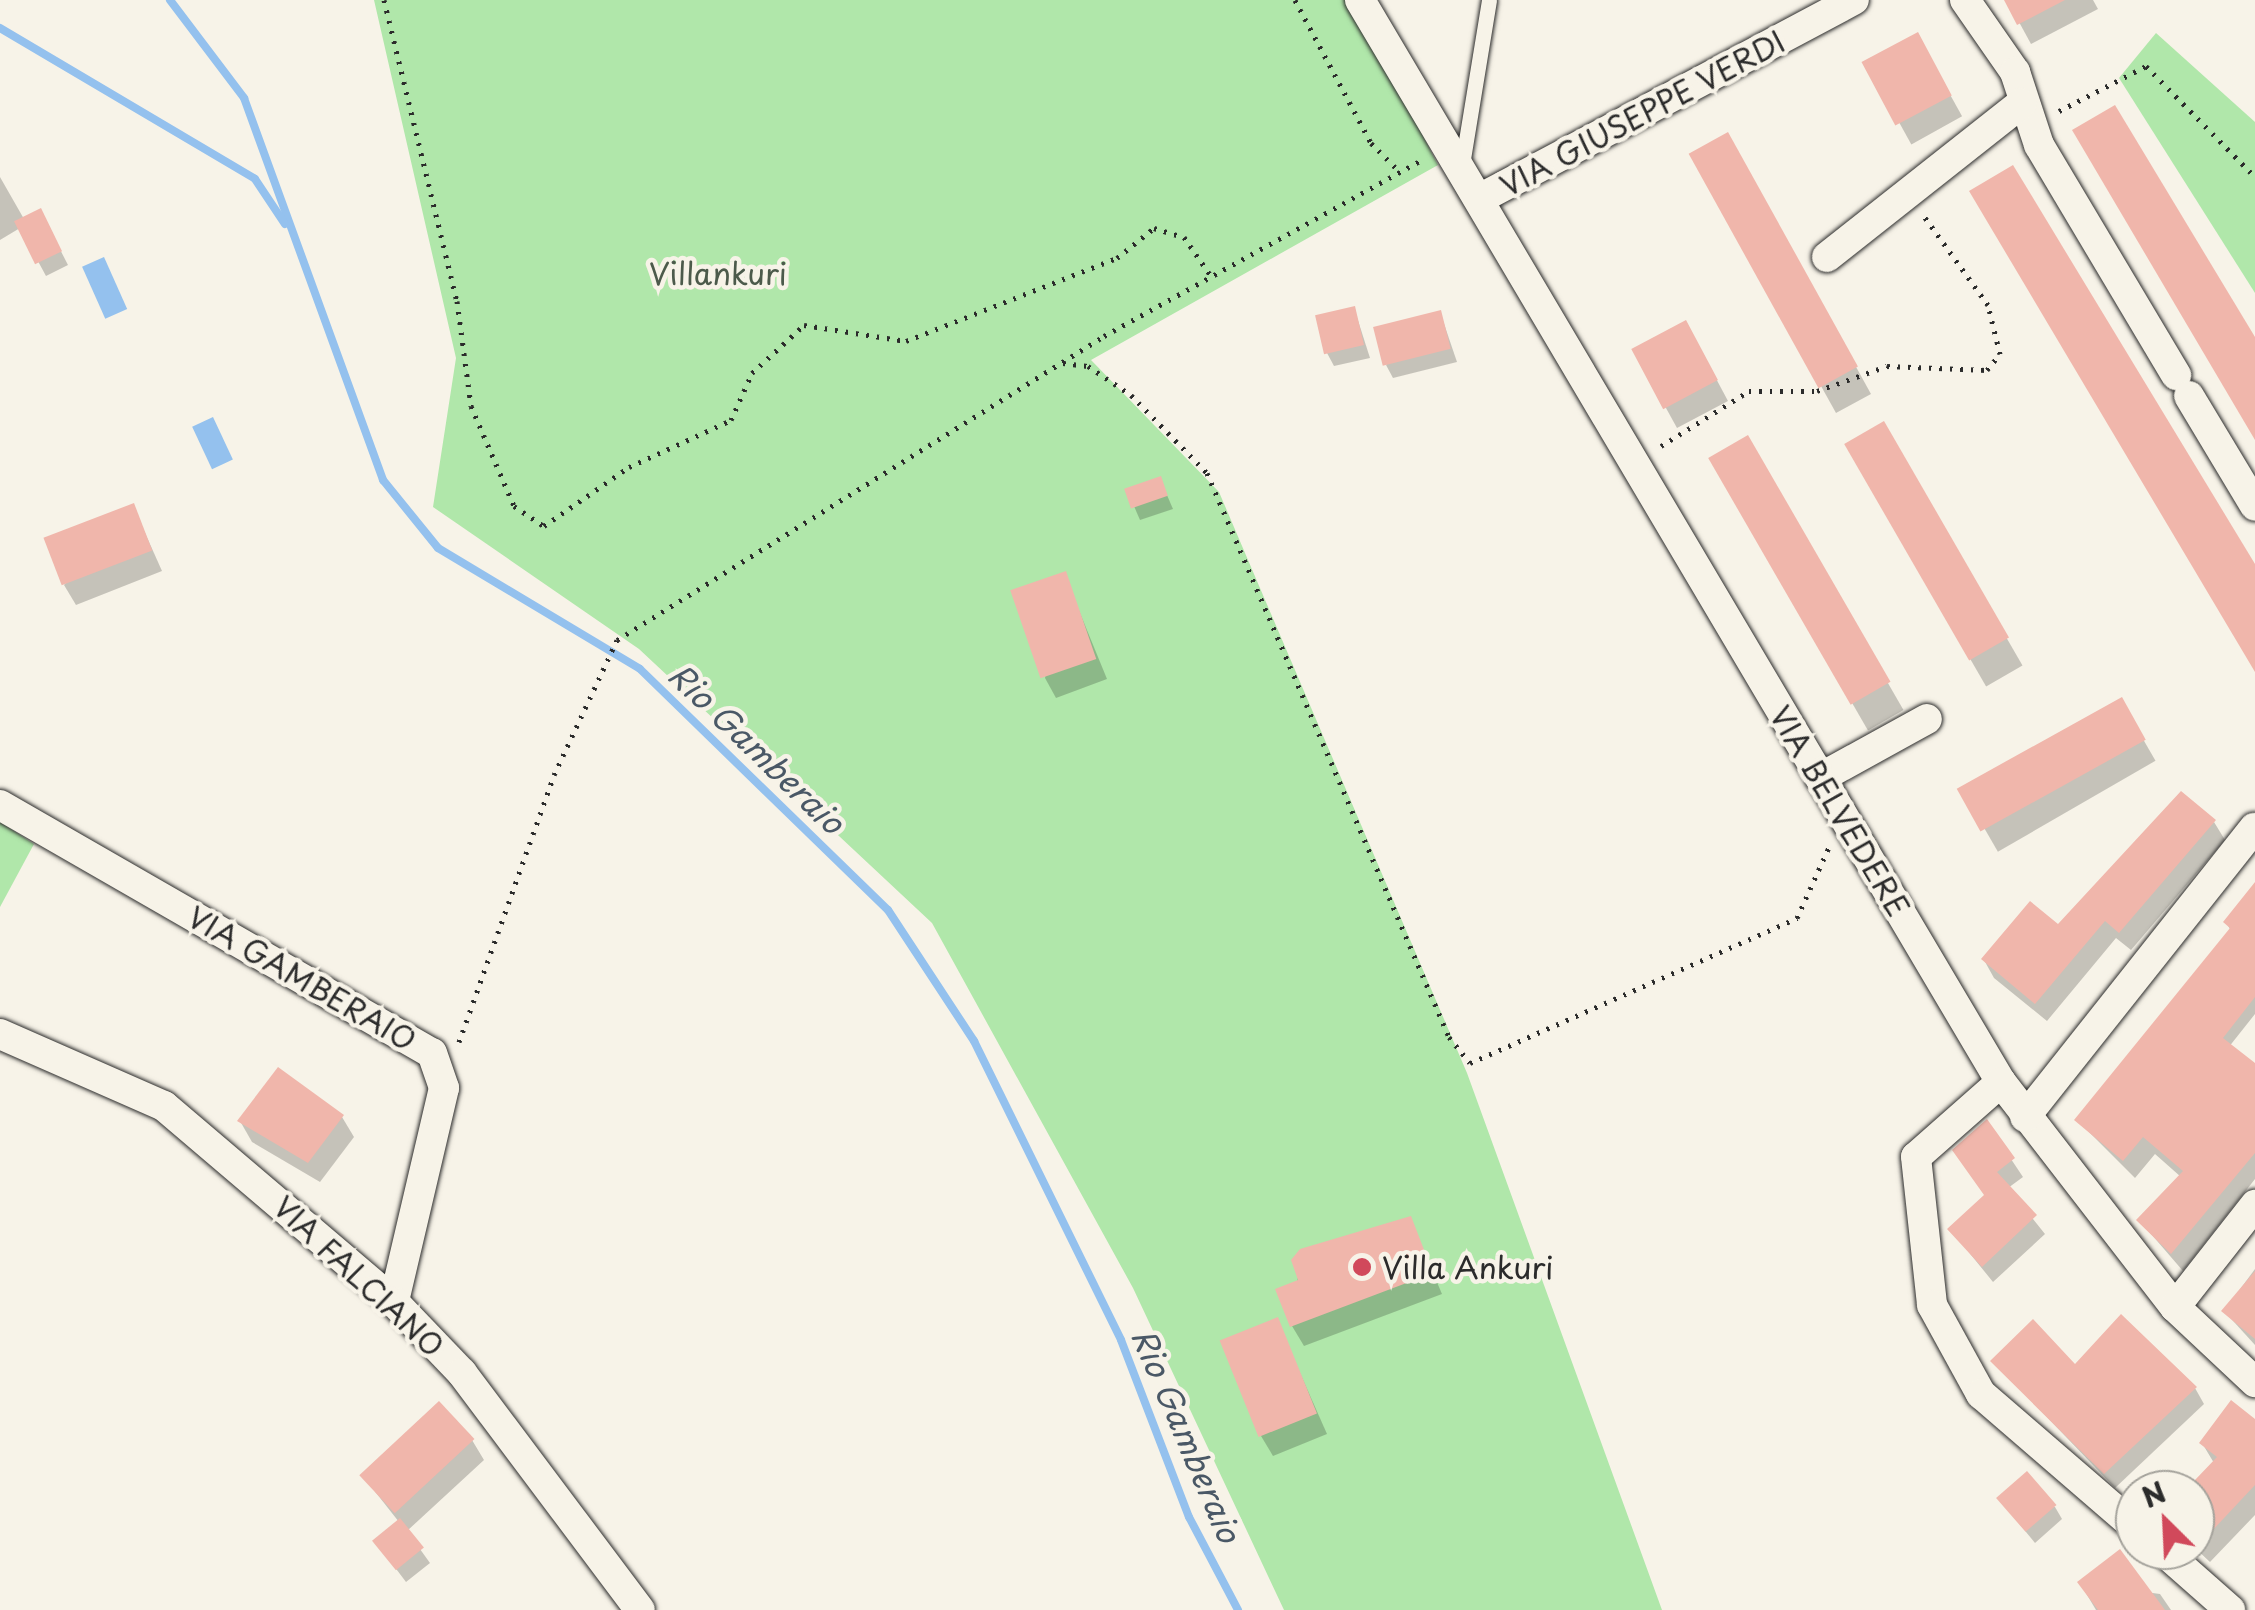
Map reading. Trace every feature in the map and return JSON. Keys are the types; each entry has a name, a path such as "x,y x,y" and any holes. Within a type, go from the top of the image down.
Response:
{"street":[{"name":"VIA BELVEDERE","path":"1360,0 1453,158 1482,197 2001,1082 2025,1118 2175,1307 2255,1382"},
{"name":"VIA GIUSEPPE VERDI","path":"1482,197 1854,0"},
{"path":"1964,0 2016,72 2022,102 2182,386 2255,506"},
{"path":"1827,257 1919,178 2022,102"},
{"path":"1820,778 1927,720"},
{"name":"VIA GAMBERAIO","path":"0,805 402,1033 432,1053 444,1088"},
{"path":"2025,1118 2254,828"},
{"name":"VIA FALCIANO","path":"0,1034 164,1106 394,1302 462,1373 640,1610"},
{"path":"2001,1082 1916,1156 1932,1306 1982,1394 2115,1509"},
{"path":"394,1302 444,1088"},
{"path":"2175,1307 2255,1205"},
{"path":"2185,1570 2230,1610"}],"lane":[{"path":"1453,158 1489,0"}],"path":[{"path":"384,0 456,301 471,406 514,506 544,526 629,467 731,420 752,373 804,325 906,340 1117,258 1154,228 1184,238 1211,276"},
{"path":"1295,0 1370,143 1400,172"},
{"path":"2022,102 2068,113 2146,66 2255,177"},
{"path":"444,1088 554,774 617,640 1063,363 1211,276 1400,172 1453,158"},
{"path":"1668,459 1658,442 1749,391 1817,390 1887,366 1987,370 2000,354 1988,305 1913,200 1919,178"},
{"path":"1063,363 1088,366 1130,395 1206,473 1449,1036 1470,1063 1797,918 1834,830"}],"green space":[{"name":"Villankuri","path":"374,0 1353,0 1438,165 1091,360 1219,492 1467,1073 1662,1610 1284,1610 1133,1288 932,923 639,649 433,507 456,358"},
{"path":"2156,33 2255,122 2255,293 2119,78"},
{"path":"0,822 34,844 0,907"}],"water":[{"path":"104,257 127,309 105,319 82,267"},
{"path":"213,417 233,460 212,469 192,427"}],"building":[{"path":"2004,0 2065,0 2017,25"},
{"path":"1918,32 1952,96 1895,126 1861,62"},
{"path":"2115,105 2255,337 2255,440 2072,130"},
{"path":"1728,132 1858,366 1819,388 1689,154"},
{"path":"2013,165 2255,564 2255,672 1969,191"},
{"path":"41,208 62,251 35,264 14,221"},
{"path":"1355,306 1364,345 1324,354 1315,315"},
{"path":"1441,310 1451,349 1383,366 1373,327"},
{"path":"1686,320 1718,380 1663,409 1631,349"},
{"path":"1884,421 2009,638 1969,661 1844,444"},
{"path":"1748,435 1890,682 1851,705 1708,458"},
{"path":"1161,476 1168,496 1131,509 1124,489"},
{"path":"134,503 152,551 62,585 43,538"},
{"path":"1066,571 1096,659 1040,678 1010,590"},
{"path":"2122,697 2146,740 1980,831 1957,789"},
{"path":"2181,791 2216,820 2119,933 2105,921 2035,1004 1981,959 2030,901 2058,924"},
{"path":"2255,882 2255,997 2223,1038 2255,1063 2255,1153 2171,1254 2136,1220 2183,1171 2143,1137 2123,1161 2074,1120 2230,928 2223,922"},
{"path":"278,1067 344,1115 308,1163 237,1121"},
{"path":"1987,1119 2015,1158 1997,1172 2037,1215 1982,1267 1947,1229 1984,1195 1952,1150"},
{"name":"Villa Ankuri","path":"1411,1216 1433,1273 1290,1327 1275,1289 1298,1280 1291,1260 1300,1249"},
{"path":"2255,1271 2255,1339 2221,1311"},
{"path":"2121,1314 2197,1387 2104,1474 1990,1361 2033,1319 2075,1364"},
{"path":"1278,1317 1317,1413 1259,1437 1220,1341"},
{"path":"2231,1400 2255,1419 2255,1485 2215,1528 2215,1470 2205,1470 2217,1457 2199,1443"},
{"path":"439,1401 474,1439 395,1513 359,1475"},
{"path":"2027,1471 2057,1505 2026,1532 1996,1498"},
{"path":"400,1518 424,1548 396,1570 372,1541"},
{"path":"2115,1553 2115,1570 2135,1570 2165,1610 2098,1610 2077,1582"}],"waterway":[{"name":"Rio Gamberaio","path":"170,0 244,98 383,480 438,548 640,669 888,910 974,1041 1121,1340 1189,1517 1238,1610"},
{"path":"0,28 255,179 285,224"}],"place":[{"name":"Villa Ankuri","path":"1362,1267"}]}
